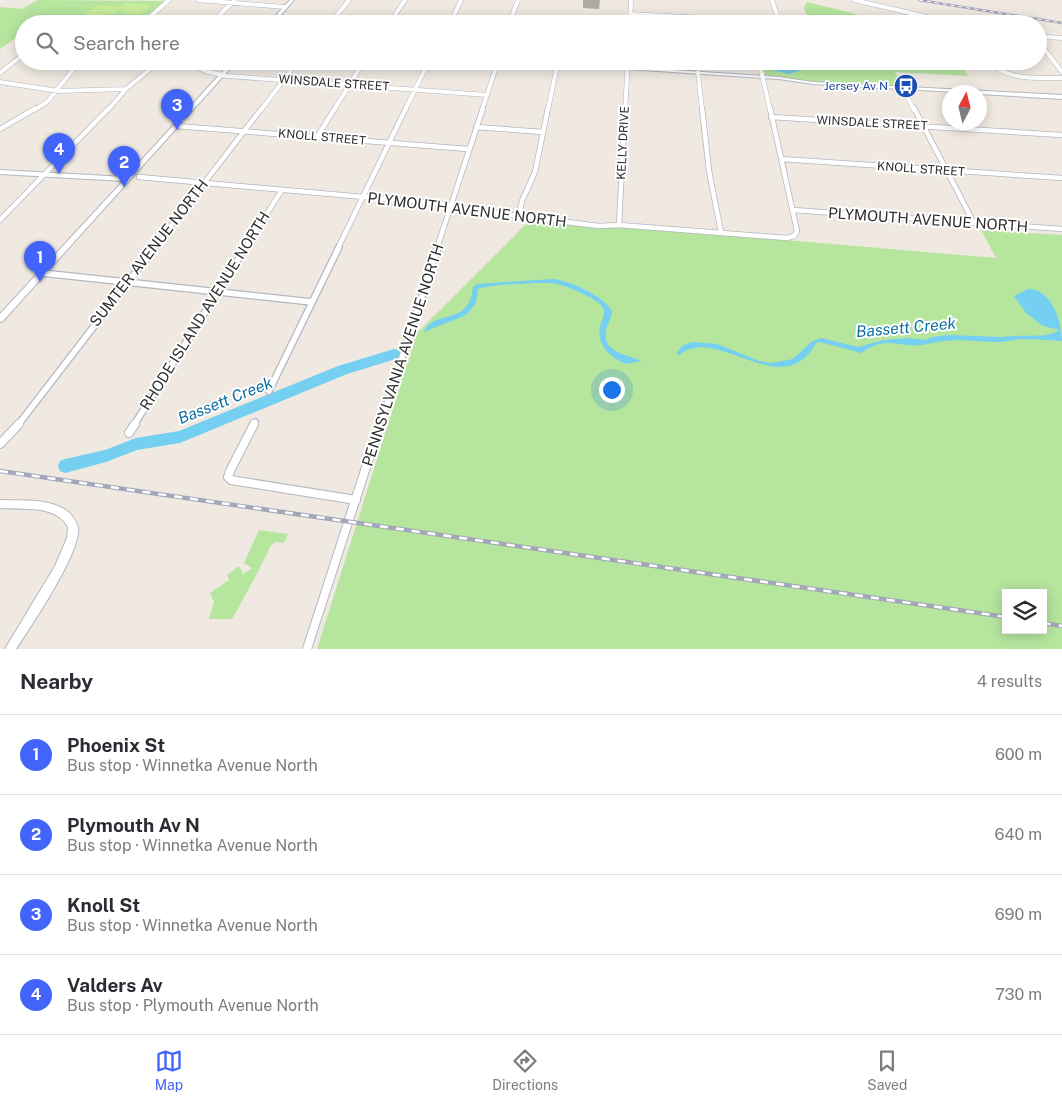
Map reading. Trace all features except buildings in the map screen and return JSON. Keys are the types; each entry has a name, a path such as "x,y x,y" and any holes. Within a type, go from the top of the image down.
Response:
{"street":[{"path":"152,15 168,0"},
{"path":"198,0 234,1 285,7"},
{"path":"278,15 292,0"},
{"path":"337,15 349,0"},
{"path":"395,15 405,0"},
{"path":"454,15 462,0"},
{"path":"512,15 518,0"},
{"path":"631,0 630,14 647,15"},
{"path":"772,0 777,15"},
{"path":"854,0 919,15"},
{"path":"219,15 234,1"},
{"path":"1047,38 1062,38"},
{"path":"1047,54 1062,72"},
{"path":"0,73 15,61"},
{"path":"0,129 36,110 58,91 73,70"},
{"path":"0,220 94,126 126,89 149,70"},
{"name":"WINSDALE STREET","path":"203,70 222,75 487,95"},
{"path":"0,320 227,70"},
{"name":"SUMTER AVENUE NORTH","path":"0,444 8,438 126,282 291,70"},
{"path":"317,137 358,70"},
{"path":"269,391 425,70"},
{"name":"PENNSYLVANIA AVENUE NORTH","path":"307,649 425,291 468,149 495,70"},
{"path":"519,214 535,172 556,70"},
{"name":"KELLY DRIVE","path":"619,225 627,70"},
{"path":"662,70 903,88 1062,97"},
{"path":"761,70 793,210"},
{"path":"996,70 1002,74 1062,78"},
{"path":"698,72 709,171 721,232"},
{"path":"0,82 58,91 126,89"},
{"path":"903,88 974,223"},
{"name":"WINSDALE STREET","path":"771,117 1062,134"},
{"name":"KNOLL STREET","path":"176,126 468,149"},
{"path":"476,127 543,132"},
{"name":"KNOLL STREET","path":"781,160 1062,178"},
{"path":"0,172 127,179"},
{"name":"PLYMOUTH AVENUE NORTH","path":"139,177 450,206 599,226 619,225 787,238 794,236 797,231 793,210 1062,229"},
{"name":"RHODE ISLAND AVENUE NORTH","path":"128,433 282,190"},
{"path":"42,273 312,302"},
{"path":"255,422 228,477 235,482 356,500"},
{"path":"0,504 54,509 65,515 73,528 72,540 64,560 10,649"}],"green space":[{"path":"38,0 164,2 149,15 15,15 15,38 0,49 0,7 22,9"},
{"path":"807,2 860,15 806,15 804,7"},
{"path":"126,3 152,5 140,15 122,12 121,8 113,14 83,15 98,5 123,7"},
{"path":"764,70 964,70 968,76 895,72 902,86 811,81 765,75"},
{"path":"529,221 597,228 634,227 996,258 981,230 1062,235 1062,649 317,649 417,333"},
{"path":"259,530 288,534 284,543 276,542 271,545 232,619 209,619 214,602 210,593 229,580 227,575 239,566 243,574 252,568 244,563"}],"water":[{"path":"772,70 802,70 789,74"},
{"path":"552,279 567,282 585,290 608,305 612,311 606,330 608,344 617,352 642,361 626,364 606,350 599,334 604,313 600,304 575,290 551,283 506,285 478,289 476,303 466,315 424,332 435,321 458,313 465,308 470,300 473,287 477,284"},
{"path":"1028,289 1036,290 1049,300 1058,316 1062,341 1023,339 1000,342 956,340 918,345 887,343 871,347 861,353 820,342 816,343 802,360 786,367 768,366 712,348 695,348 679,355 676,354 683,345 692,342 717,344 759,361 771,363 793,359 811,342 821,338 858,347 884,340 908,338 926,340 932,337 948,335 1003,337 1041,335 1054,333 1059,330 1043,326 1026,313 1014,296"}],"waterway":[{"name":"Bassett Creek","path":"65,466 106,456 136,444 180,437 343,370 394,354"}],"railway":[{"path":"919,0 1012,15"},
{"path":"1047,21 1062,23"},
{"path":"0,471 1002,616"},
{"path":"1047,624 1062,626"}],"place":[{"name":"Jersey Av N","path":"906,86"},
{"name":"Knoll St","path":"177,130"},
{"name":"Valders Av","path":"59,174"},
{"name":"Plymouth Av N","path":"124,187"},
{"name":"Phoenix St","path":"40,282"}]}
